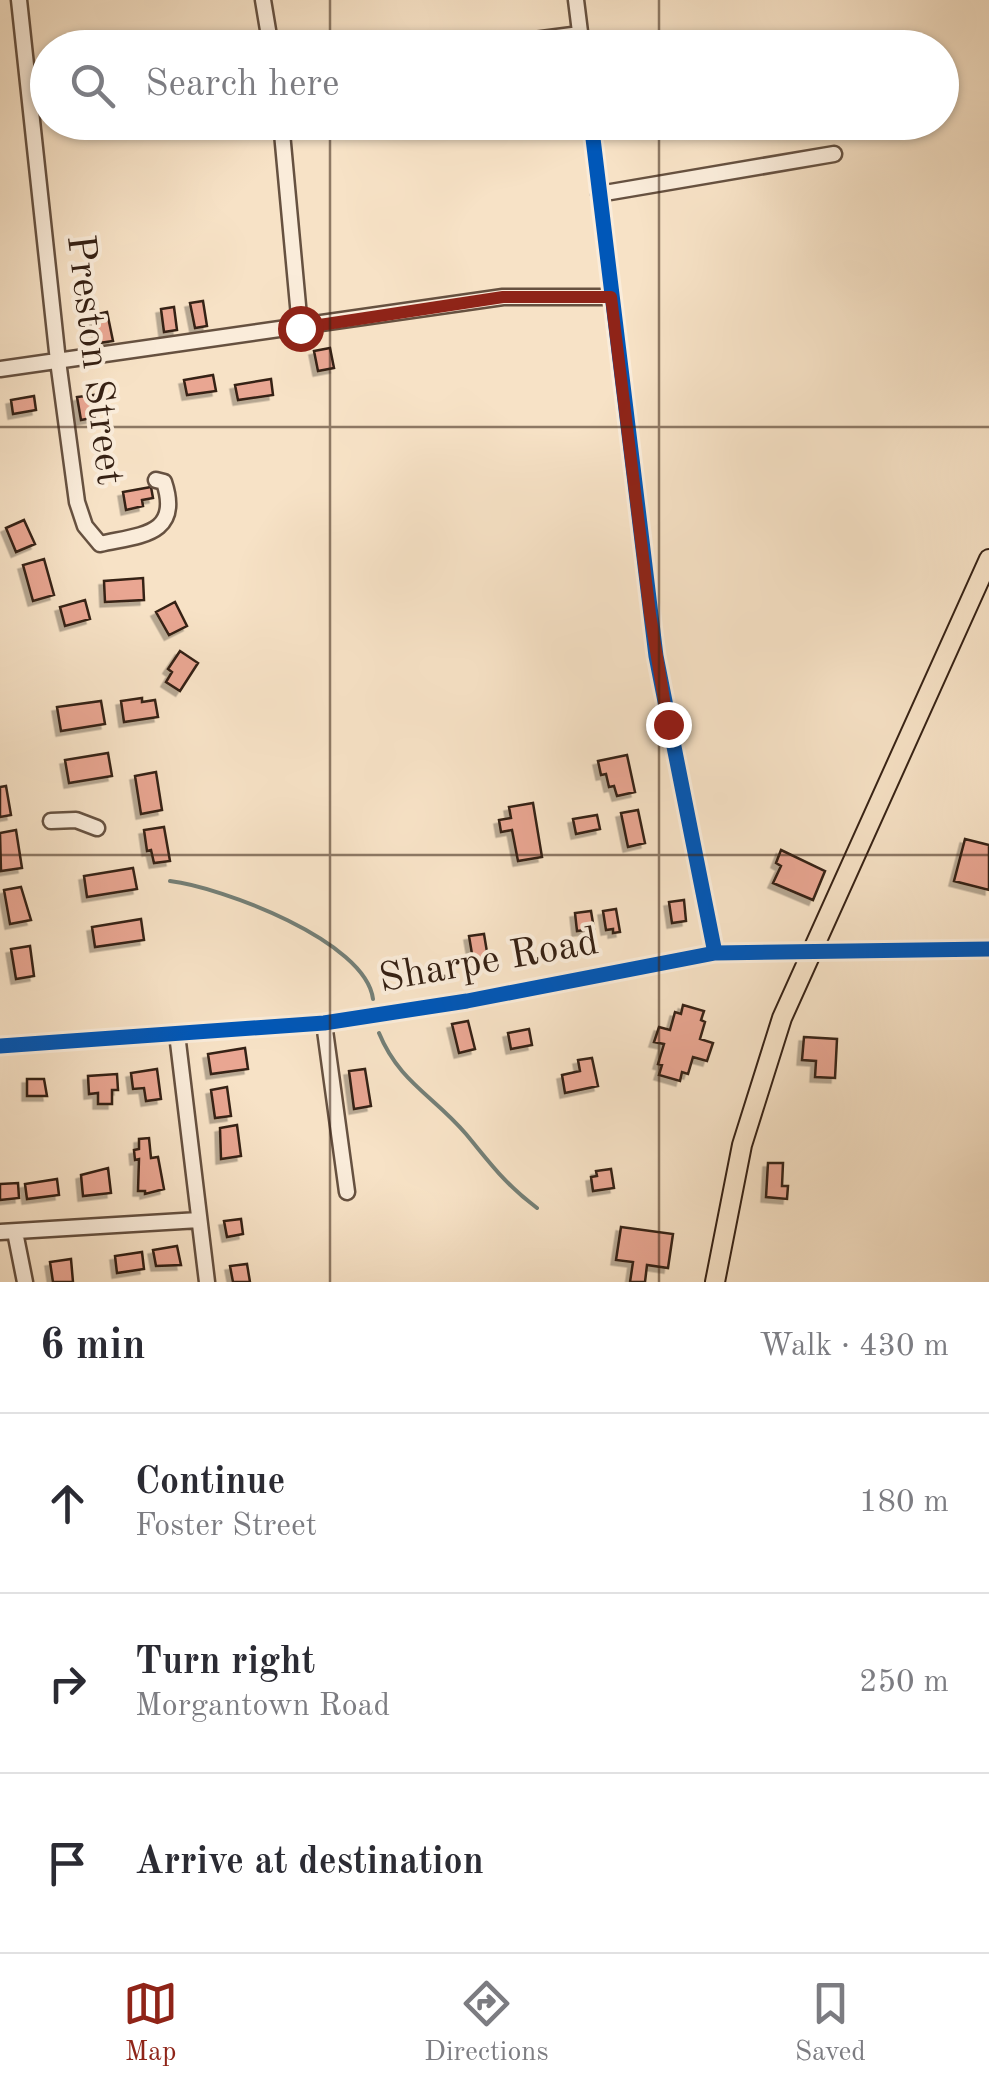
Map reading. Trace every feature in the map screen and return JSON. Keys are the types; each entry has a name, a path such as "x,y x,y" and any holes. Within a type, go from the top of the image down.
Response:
{"main road":[{"path":"715,1282 753,1102 782,1018 989,559"}],"street":[{"name":"Preston Street","path":"19,0 30,102"},
{"path":"263,0 268,30"},
{"path":"576,0 580,30"},
{"name":"Preston Street","path":"34,140 77,502 85,526 100,544 155,532 166,519 170,500 164,482 156,480"},
{"path":"283,140 300,328"},
{"path":"593,140 656,656 715,953"},
{"path":"599,194 834,154"},
{"path":"0,368 503,297 611,297"},
{"path":"51,820 76,820 97,828"},
{"name":"Sharpe Road","path":"0,1046 324,1024 715,953 989,949"},
{"path":"324,1024 346,1192"},
{"path":"177,1034 208,1282"},
{"path":"25,1282 7,1232 199,1220"}],"building":[{"path":"203,301 207,326 195,328 190,303"},
{"path":"174,307 177,330 164,332 161,309"},
{"path":"107,312 113,341 99,343 93,315"},
{"path":"330,348 334,368 318,371 314,351"},
{"path":"213,375 216,391 187,395 184,380"},
{"path":"271,379 273,395 238,400 235,385"},
{"path":"94,395 97,417 81,420 77,397"},
{"path":"34,396 36,410 13,414 11,400"},
{"path":"151,487 153,498 142,500 143,506 126,510 123,492"},
{"path":"24,520 35,544 16,552 6,528"},
{"path":"44,559 54,595 33,601 23,565"},
{"path":"143,578 144,600 105,602 104,581"},
{"path":"85,600 90,619 65,626 60,607"},
{"path":"175,602 187,626 169,635 156,612"},
{"path":"180,651 198,663 180,691 166,682 172,672 168,669"},
{"path":"142,698 142,702 155,700 158,717 124,722 121,701"},
{"path":"101,701 105,724 61,731 57,707"},
{"path":"108,753 112,776 69,783 65,760"},
{"path":"627,755 635,792 617,796 614,786 609,787 606,774 601,775 598,761"},
{"path":"156,772 162,810 141,814 135,776"},
{"path":"6,786 11,815 0,817 0,787"},
{"path":"533,803 542,857 518,861 512,830 501,832 499,820 511,818 509,807"},
{"path":"638,810 645,843 628,847 621,813"},
{"path":"597,815 600,829 576,834 573,819"},
{"path":"164,827 170,861 154,863 151,850 147,851 144,830"},
{"path":"16,830 22,868 1,871 0,833"},
{"path":"965,839 989,845 989,890 954,881"},
{"path":"781,850 825,871 813,900 773,883 781,866 776,863"},
{"path":"133,868 137,889 87,897 84,876"},
{"path":"21,887 31,920 10,924 4,890"},
{"path":"684,900 686,921 672,923 669,902"},
{"path":"616,909 620,932 613,933 613,929 606,930 603,911"},
{"path":"591,911 594,929 577,931 575,913"},
{"path":"141,919 144,940 95,947 92,927"},
{"path":"484,934 488,958 473,960 469,936"},
{"path":"30,946 34,976 16,979 11,949"},
{"path":"683,1005 704,1011 700,1039 713,1043 707,1061 693,1057 688,1074 682,1072 680,1081 659,1075 664,1044 654,1042 659,1027 670,1030 675,1012 681,1014"},
{"path":"468,1021 475,1049 459,1053 452,1024"},
{"path":"529,1029 532,1045 511,1049 508,1033"},
{"path":"804,1037 837,1039 835,1078 815,1077 816,1061 802,1060"},
{"path":"245,1048 248,1069 211,1074 208,1054"},
{"path":"592,1058 598,1086 565,1093 562,1075 580,1071 578,1060"},
{"path":"157,1069 161,1099 146,1101 144,1088 133,1089 131,1073"},
{"path":"365,1069 371,1106 354,1109 349,1071"},
{"path":"117,1074 118,1090 112,1090 112,1104 98,1104 98,1093 89,1094 88,1076"},
{"path":"27,1079 44,1079 47,1096 27,1096"},
{"path":"227,1087 231,1116 215,1118 211,1090"},
{"path":"237,1125 241,1156 221,1159 220,1128"},
{"path":"149,1138 151,1158 158,1157 164,1189 145,1194 138,1191 139,1159 135,1160 134,1150 139,1149 139,1139"},
{"path":"768,1163 783,1163 782,1186 788,1186 787,1199 766,1197"},
{"path":"108,1168 111,1193 83,1196 81,1175"},
{"path":"611,1169 614,1188 593,1191 591,1177 597,1176 596,1171"},
{"path":"57,1179 59,1195 27,1199 25,1184"},
{"path":"18,1183 19,1198 0,1200 0,1184"},
{"path":"241,1219 243,1234 227,1237 224,1221"},
{"path":"621,1227 673,1234 668,1268 647,1265 645,1282 630,1282 633,1262 616,1260"},
{"path":"177,1246 181,1265 156,1266 153,1250"},
{"path":"142,1252 144,1269 117,1273 115,1256"},
{"path":"71,1259 73,1282 53,1282 50,1262"},
{"path":"247,1264 250,1282 233,1282 230,1266"}],"waterway":[{"path":"170,881 255,906 319,938 346,957 364,978 373,999"},
{"path":"379,1033 407,1076 454,1121 507,1182 537,1208"}],"cycle path":[{"path":"593,140 656,656 715,953"},
{"path":"0,1046 324,1023 467,1001 715,953 989,949"}],"route":[{"path":"300,328 503,297 611,297 650,614 668,724"}]}
